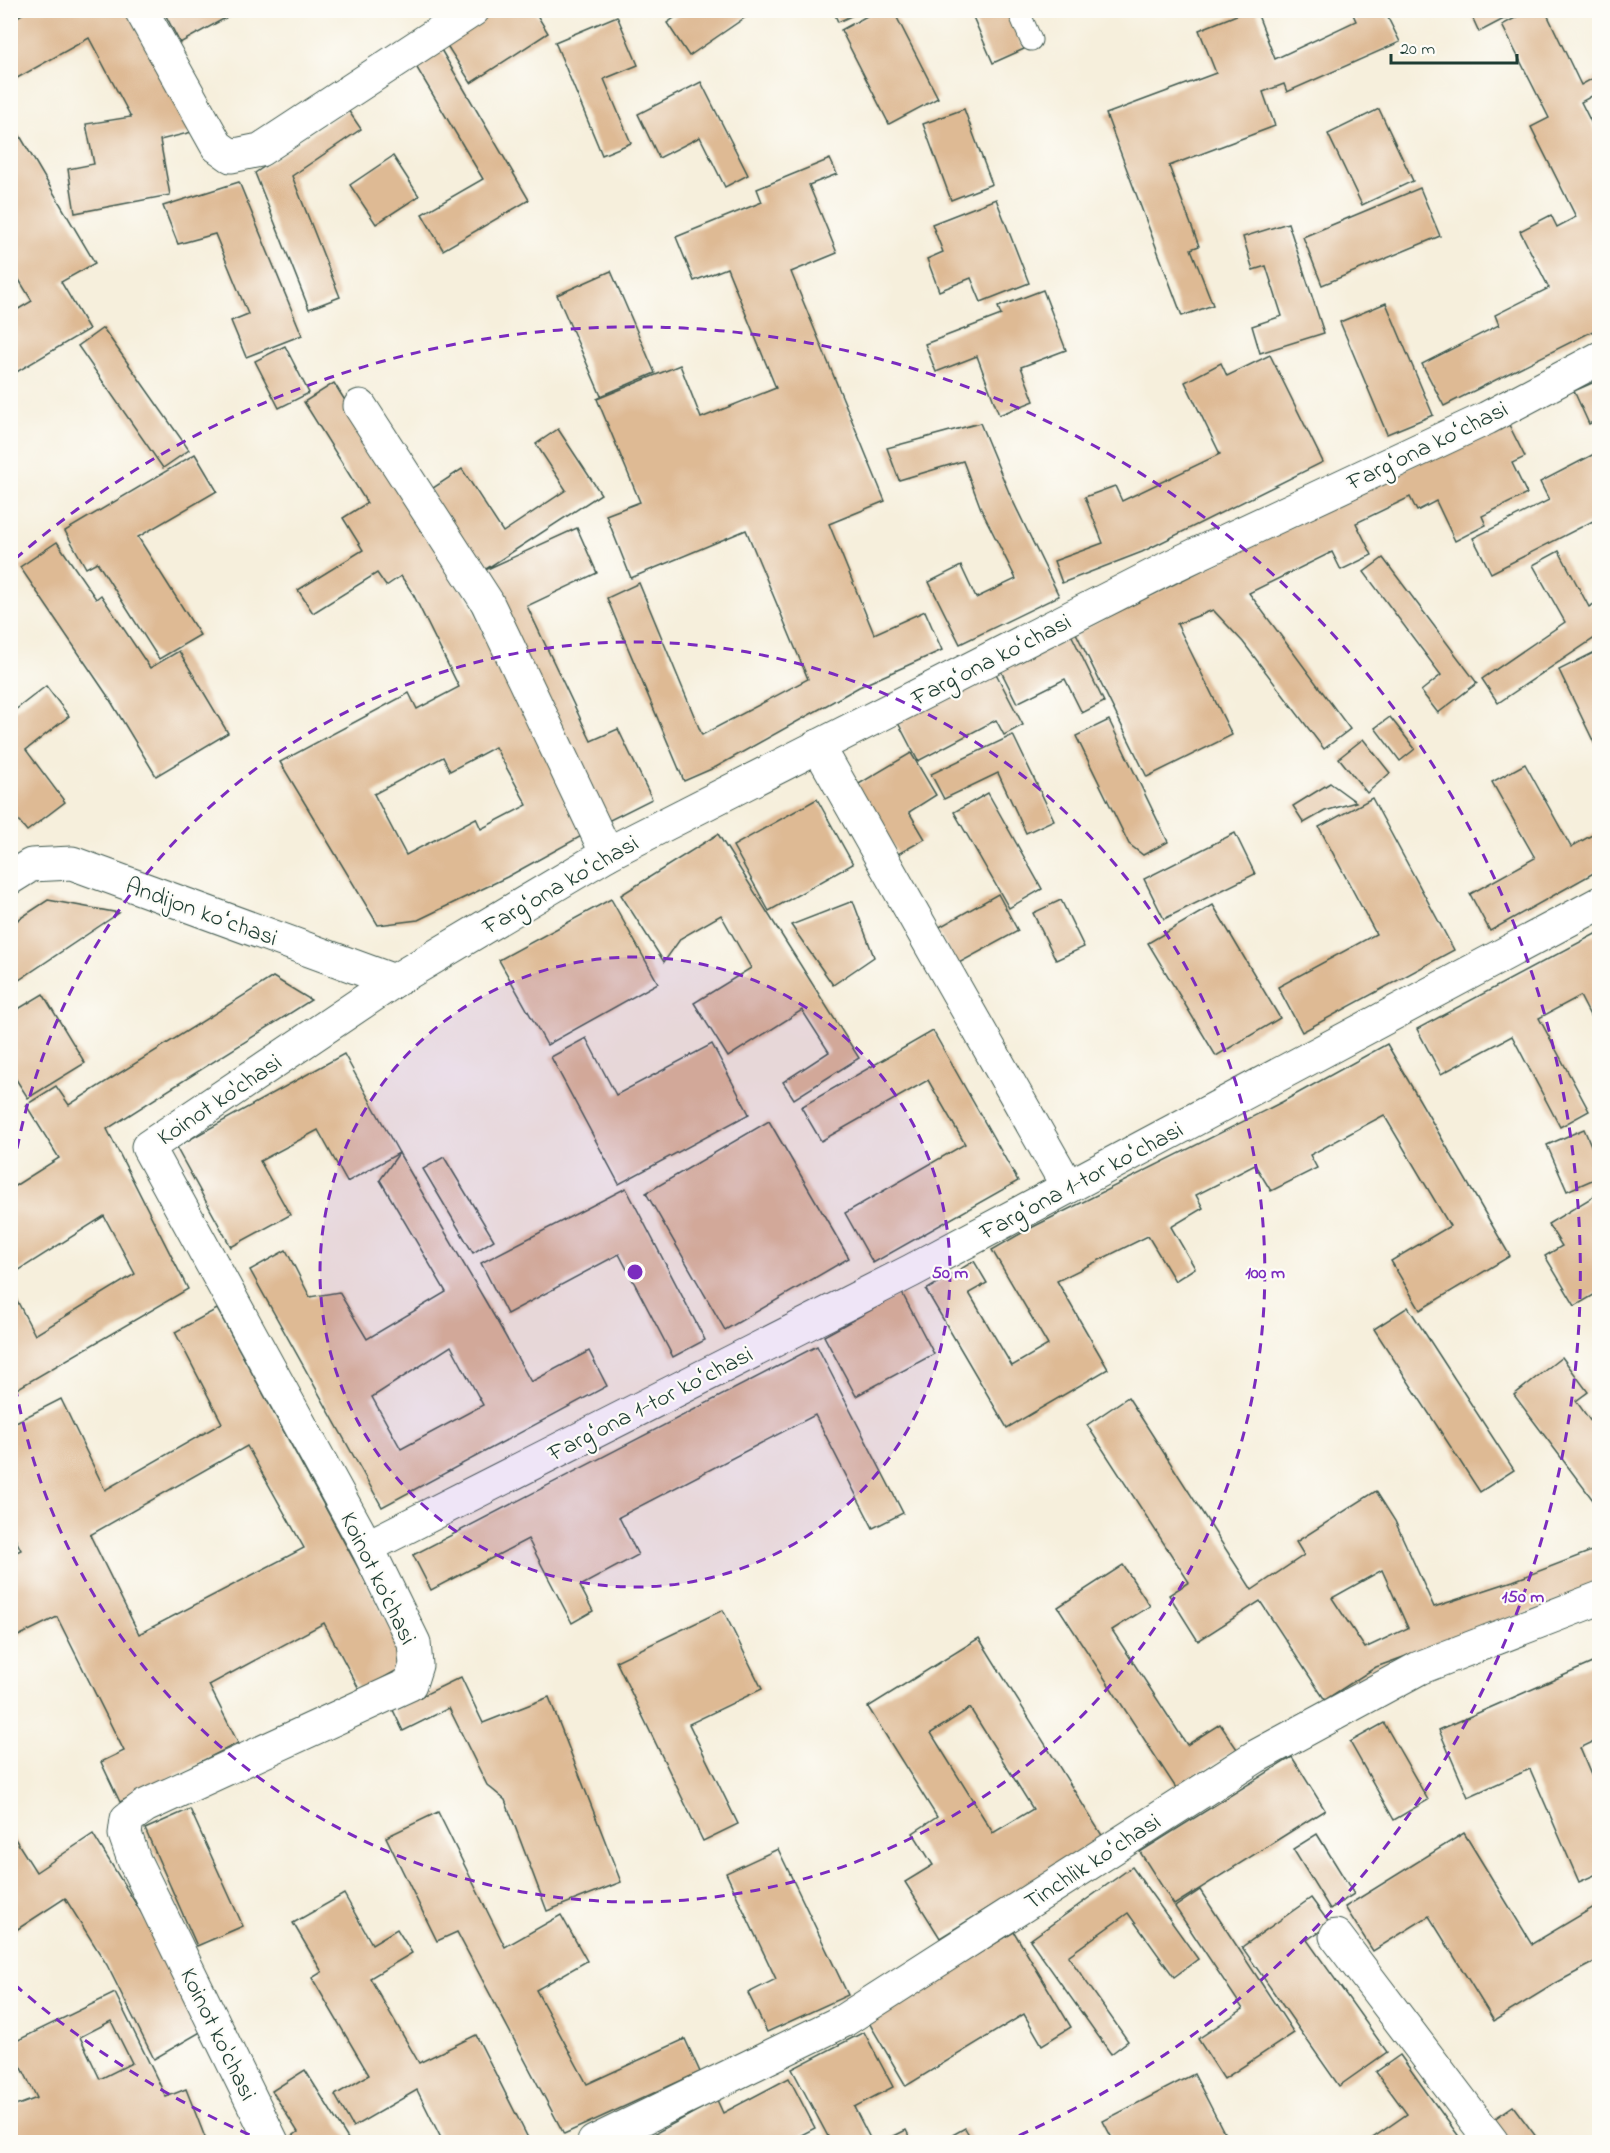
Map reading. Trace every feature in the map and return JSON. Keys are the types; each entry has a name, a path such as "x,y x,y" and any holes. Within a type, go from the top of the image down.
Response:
{"street":[{"path":"141,10 217,146 231,156 260,150 473,10"},
{"name":"Fargʻona koʻchasi","path":"394,981 607,854 1172,566 1486,418 1599,358"},
{"path":"360,406 487,603 607,854"},
{"path":"818,747 1068,1187"},
{"name":"Andijon koʻchasi","path":"10,879 31,865 72,863 394,981"},
{"name":"Fargʻona 1-tor koʻchasi","path":"367,1547 911,1271 1599,903"},
{"name":"Koinot ko'chasi","path":"272,2142 134,1860 125,1834 127,1819 145,1806 410,1684 416,1665 414,1643 367,1547 148,1147 394,981"},
{"name":"Tinchlik koʻchasi","path":"594,2142 843,2020 1255,1757 1419,1668 1599,1598"},
{"path":"1336,1936 1492,2142"}],"lane":[{"path":"1017,10 1031,40"}],"building":[{"path":"29,10 128,10 192,132 160,140 170,195 75,213 68,169 94,164 86,124 131,117 89,38 10,82 10,21"},
{"path":"163,10 240,10 180,43"},
{"path":"498,10 534,10 548,33 471,83 446,44"},
{"path":"686,10 756,10 689,56 667,23"},
{"path":"833,10 864,10 838,22"},
{"path":"878,10 893,10 938,98 889,124 841,30"},
{"path":"970,10 1007,10 1024,49 993,63"},
{"path":"1249,10 1256,10 1275,59 1356,21 1351,10 1384,10 1400,42 1287,92 1284,84 1263,92 1275,126 1169,166 1199,246 1191,249 1213,305 1182,316 1106,114 1216,73 1199,30"},
{"path":"1469,10 1521,10 1479,32"},
{"path":"1530,10 1545,10 1581,85 1599,75 1599,92 1581,102 1599,138 1599,328 1444,406 1422,364 1499,325 1495,315 1549,288 1520,231 1551,215 1557,227 1576,217 1531,127 1549,118 1502,25"},
{"path":"617,16 638,65 604,79 631,143 602,155 555,42"},
{"path":"440,48 529,200 443,250 422,214 483,179 414,63"},
{"path":"701,82 748,175 725,187 700,137 659,158 638,114"},
{"path":"964,109 992,184 951,200 923,124"},
{"path":"1379,109 1413,181 1362,205 1328,134"},
{"path":"348,110 361,129 292,176 340,297 309,309 255,173"},
{"path":"10,119 95,263 61,282 89,329 10,376 10,314 32,301 10,265"},
{"path":"393,156 419,196 376,224 350,185"},
{"path":"830,159 837,174 809,185 837,253 791,272 885,501 829,524 874,634 925,611 942,650 859,687 716,767 684,781 607,598 639,583 702,735 808,679 746,530 631,578 606,515 640,502 597,399 680,365 701,418 776,388 727,268 694,281 676,237 762,202 757,189"},
{"path":"239,182 302,335 246,357 231,321 248,314 215,234 178,244 163,206"},
{"path":"1420,188 1440,236 1322,285 1303,237"},
{"path":"996,199 1029,283 981,302 971,278 939,291 927,259 943,252 932,224"},
{"path":"1288,223 1324,333 1260,353 1252,326 1282,316 1266,266 1253,270 1243,237"},
{"path":"611,271 655,373 601,396 557,295"},
{"path":"1043,290 1066,350 1021,367 1034,401 999,415 977,356 936,372 925,344 1001,315 998,307"},
{"path":"1386,303 1433,415 1387,434 1340,322"},
{"path":"103,328 189,450 163,468 78,346"},
{"path":"285,346 309,393 279,408 255,361"},
{"path":"1270,355 1323,462 1142,552 1062,583 1054,561 1103,543 1085,497 1115,486 1122,501 1220,454 1185,382 1221,363 1227,376"},
{"path":"1599,380 1599,419 1589,424 1574,391"},
{"path":"334,383 417,515 422,512 587,833 507,877 418,920 378,925 280,762 409,693 417,709 459,687 413,594 401,576 386,586 377,573 313,613 298,590 363,550 343,518 367,503 304,402","holes":["495,747 527,805 481,829 476,818 406,855 374,794 443,757 450,771"]},
{"path":"1506,419 1525,457 1512,463 1527,494 1482,516 1486,525 1455,541 1436,501 1417,511 1410,497 1356,523 1372,555 1341,570 1332,552 1249,593 1350,729 1324,749 1243,642 1213,610 1177,624 1232,735 1147,777 1076,633"},
{"path":"980,423 1010,495 1059,596 960,644 929,582 961,566 976,598 1016,579 981,509 963,461 899,480 887,448"},
{"path":"558,429 601,494 483,571 577,528 597,573 527,606 591,741 618,729 652,799 602,824 430,490 462,469 503,532 566,490 536,444"},
{"path":"1598,452 1599,518 1491,573 1473,538 1549,500 1540,482"},
{"path":"195,454 217,491 138,537 200,635 159,659 97,562 86,568 65,531"},
{"path":"57,542 96,599 101,595 150,668 179,651 228,733 156,776 107,695 20,567"},
{"path":"1559,551 1589,607 1599,601 1599,635 1498,703 1482,679 1565,622 1533,565"},
{"path":"1383,558 1477,683 1438,713 1421,691 1441,675 1364,572"},
{"path":"1070,632 1104,702 1082,713 1065,679 1017,703 999,667"},
{"path":"1599,650 1599,753 1559,670"},
{"path":"992,666 1023,725 1004,735 996,720 918,761 895,717"},
{"path":"46,686 69,716 26,750 65,802 27,831 10,810 10,714"},
{"path":"1390,717 1415,749 1400,761 1375,728"},
{"path":"1109,720 1168,842 1143,855 1129,844 1076,736"},
{"path":"1013,735 1054,820 1026,833 998,773 944,799 931,774"},
{"path":"1363,739 1390,773 1367,793 1339,758"},
{"path":"911,753 936,795 909,812 925,839 898,854 857,785"},
{"path":"1525,764 1571,847 1599,831 1599,870 1490,931 1470,894 1535,858 1492,782"},
{"path":"1330,783 1356,802 1325,811 1304,823 1293,806"},
{"path":"988,793 1042,889 1009,908 954,812"},
{"path":"1372,798 1454,950 1302,1032 1278,987 1376,934 1319,827"},
{"path":"817,799 853,864 769,911 733,846"},
{"path":"1235,833 1255,874 1164,919 1144,879"},
{"path":"718,834 859,1058 794,1099 783,1082 829,1052 802,1010 728,1057 694,1003 751,968 721,915 681,938 664,962 621,895"},
{"path":"998,894 1018,931 957,964 936,929"},
{"path":"611,899 658,983 547,1045 499,960"},
{"path":"48,900 119,913 10,986 10,925"},
{"path":"1061,900 1084,947 1056,960 1033,913"},
{"path":"853,901 874,957 833,985 791,925"},
{"path":"1213,905 1280,1018 1216,1056 1148,943"},
{"path":"1599,932 1599,1033 1580,996 1539,1018 1589,1111 1560,1127 1512,1036 1441,1074 1417,1029"},
{"path":"273,977 311,1000 107,1129 188,1289 10,1393 10,1287 35,1335 135,1274 104,1216 10,1276 10,1189 59,1158 26,1105 56,1086 69,1105"},
{"path":"43,994 85,1063 28,1098 10,1070 10,1014"},
{"path":"933,1031 1018,1181 873,1263 845,1213 965,1144 928,1080 821,1141 801,1107"},
{"path":"586,1038 616,1095 712,1044 749,1114 619,1184 551,1057"},
{"path":"1387,1044 1510,1256 1420,1310 1391,1261 1450,1226 1384,1115 1310,1155 1317,1168 1271,1191 1255,1165 1196,1195 1203,1208 1171,1227 1195,1268 1175,1281 1148,1236 1057,1281 1108,1369 1007,1428 926,1290 974,1261 987,1283 969,1293 1012,1366 1048,1345 992,1250 1027,1230 1282,1102"},
{"path":"344,1054 399,1153 347,1182 318,1130 260,1161 290,1215 231,1247 176,1147"},
{"path":"769,1121 849,1258 725,1330 646,1193"},
{"path":"1584,1129 1599,1164 1599,1177 1567,1191 1547,1145"},
{"path":"399,1153 531,1382 589,1351 607,1386 382,1507 250,1270 286,1250 310,1297 339,1292 367,1339 446,1292 380,1180","holes":["451,1346 483,1405 401,1449 372,1397"]},
{"path":"444,1157 494,1240 473,1253 423,1169"},
{"path":"626,1188 705,1340 673,1357 619,1254 507,1314 481,1263"},
{"path":"1599,1193 1599,1292 1575,1306 1545,1256 1562,1246 1548,1224"},
{"path":"902,1293 934,1354 856,1396 824,1336"},
{"path":"1408,1307 1514,1470 1480,1492 1374,1329"},
{"path":"217,1309 410,1663 360,1691 324,1623 209,1685 238,1743 120,1802 101,1762 124,1751 57,1617 10,1640 10,1555 21,1550 10,1529 10,1425 61,1399 105,1490 222,1423 175,1332","holes":["247,1446 304,1548 139,1634 90,1535"]},
{"path":"817,1346 903,1513 873,1528 815,1415 619,1517 638,1555 580,1586 593,1611 572,1623 528,1539 431,1590 413,1555"},
{"path":"1562,1357 1588,1392 1576,1401 1599,1433 1599,1508 1514,1395"},
{"path":"1128,1397 1252,1590 1304,1555 1296,1542 1376,1491 1395,1521 1434,1607 1513,1581 1594,1550 1599,1563 1599,1586 1376,1667 1325,1700 1260,1601 1198,1641 1169,1595 1189,1582 1087,1425","holes":["1382,1570 1408,1628 1365,1648 1332,1598"]},
{"path":"1123,1565 1150,1606 1112,1630 1187,1745 1220,1724 1237,1749 1176,1788 1058,1607"},
{"path":"723,1610 762,1689 689,1724 738,1824 703,1841 616,1661"},
{"path":"979,1638 1103,1837 940,1938 905,1882 933,1865 913,1833 937,1817 868,1707","holes":["970,1708 1033,1809 993,1833 931,1733"]},
{"path":"1599,1660 1599,1739 1580,1748 1599,1793 1599,1873 1579,1882 1530,1769 1468,1797 1439,1730"},
{"path":"461,1677 483,1723 549,1697 621,1882 547,1911 505,1800 487,1785 449,1708 403,1731 393,1710"},
{"path":"1384,1723 1428,1800 1394,1820 1350,1742"},
{"path":"1292,1757 1325,1810 1174,1905 1140,1852"},
{"path":"190,1809 243,1926 197,1946 145,1829"},
{"path":"438,1812 505,1947 561,1915 587,1961 536,1990 587,2084 685,2039 700,2072 564,2134 457,1932 437,1941 386,1837"},
{"path":"10,1831 36,1872 93,1834 155,1935 204,2030 154,2059 107,1965 65,1898 10,1934"},
{"path":"1464,1833 1532,1944 1599,1904 1599,1960 1494,2021 1429,1916 1373,1951 1345,1907"},
{"path":"1317,1834 1354,1894 1330,1909 1293,1849"},
{"path":"778,1849 848,1995 767,2032 748,1993 776,1979 726,1873"},
{"path":"1132,1867 1198,1959 1174,1977 1128,1913 1068,1956 1128,2041 1111,2054 1030,1940"},
{"path":"1200,1890 1294,2033 1224,2079 1198,2039 1243,2009 1175,1907"},
{"path":"344,1894 372,1944 397,1929 412,1953 370,1978 419,2063 476,2035 530,2142 443,2142 417,2090 353,2127 335,2095 369,2075 312,1978 322,1972 293,1923"},
{"path":"1311,1898 1330,1924 1307,1940 1387,2052 1339,2086 1242,1947"},
{"path":"1014,1932 1071,2027 1042,2045 1024,2014 906,2086 868,2021"},
{"path":"115,1993 166,2097 186,2089 206,2140 200,2142 10,2142 10,2108 37,2098 10,2044","holes":["111,2021 132,2063 100,2079 80,2037"]},
{"path":"864,2032 893,2087 854,2107 872,2142 831,2142 792,2069"},
{"path":"1400,2055 1463,2142 1367,2142 1407,2114 1376,2072"},
{"path":"305,2070 350,2142 290,2142 288,2139 298,2132 272,2091"},
{"path":"1194,2074 1229,2142 1114,2142 1103,2121"},
{"path":"789,2078 815,2128 788,2142 658,2142 654,2134 717,2100 723,2113"},
{"path":"1513,2106 1540,2142 1501,2142 1487,2124"},
{"path":"965,2128 973,2142 940,2142"},
{"path":"906,2130 912,2142 882,2142"}]}
